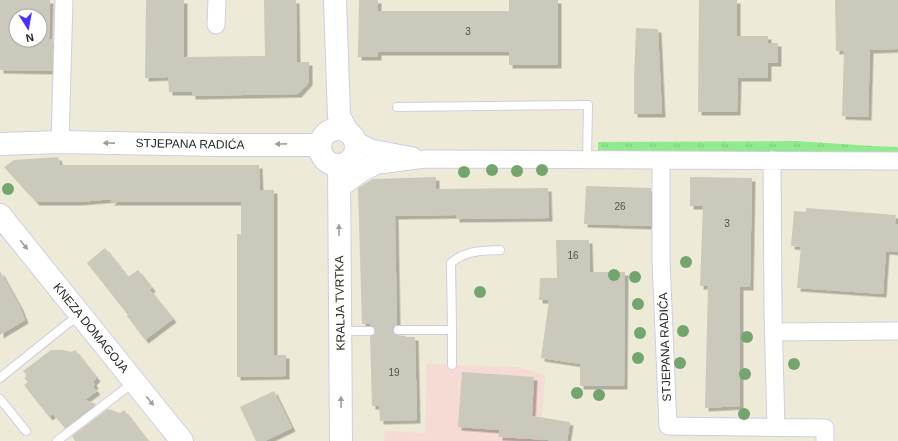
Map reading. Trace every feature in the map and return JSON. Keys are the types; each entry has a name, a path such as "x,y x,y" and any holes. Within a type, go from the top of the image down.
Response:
{"street":[{"path":"60,142 64,0"},
{"path":"216,25 217,0"},
{"path":"335,0 338,132 320,151 327,162 333,165 342,165 350,162 356,151 356,145 338,132"},
{"name":"STJEPANA RADIĆA","path":"0,144 60,142 219,145 338,132 371,148 425,159"},
{"name":"STJEPANA RADIĆA","path":"0,159 4,152 24,143"},
{"name":"STJEPANA RADIĆA","path":"342,165 372,165 425,159 898,161"},
{"name":"STJEPANA RADIĆA","path":"661,160 661,261 668,426 825,428 825,441"},
{"path":"772,160 776,427"},
{"name":"KRALJA TVRTKA","path":"341,441 339,187 342,165"},
{"path":"339,187 358,172 372,165"},
{"name":"KNEZA DOMAGOJA","path":"0,215 182,441"},
{"path":"774,332 898,331"}],"lane":[{"path":"397,106 588,105 587,159"},
{"path":"452,365 451,263 459,256 475,252 500,250"},
{"path":"0,378 67,324 81,315"},
{"path":"398,330 452,330"},
{"path":"340,331 370,331"},
{"path":"57,441 134,381"},
{"path":"0,399 26,431"}],"shaded area":[{"path":"427,364 517,367 545,375 540,441 384,441 385,431 425,433"}],"green space":[{"path":"797,141 898,147 898,153 598,152 598,142"}],"building":[{"path":"0,0 50,0 49,39 53,39 52,71 0,70"},
{"path":"146,0 184,0 184,57 265,56 264,0 296,0 297,62 309,62 309,82 298,94 192,96 192,92 169,92 168,77 145,78"},
{"path":"359,0 378,0 378,11 509,11 509,0 558,0 558,65 509,65 509,52 378,52 378,57 358,57"},
{"path":"699,0 737,0 737,36 768,36 768,43 778,43 778,63 768,63 768,78 738,78 737,112 698,112"},
{"path":"835,0 898,0 898,49 870,50 868,117 842,116 844,51 836,51"},
{"path":"636,28 658,29 662,114 634,114"},
{"path":"58,157 60,165 259,165 260,190 274,190 274,355 286,355 286,376 237,377 237,234 241,234 241,202 110,202 114,199 79,202 36,202 4,167 14,160"},
{"path":"436,177 436,189 548,188 549,218 456,219 456,215 395,216 397,325 393,327 393,330 396,335 415,337 417,420 380,421 379,406 372,406 370,336 375,334 375,331 373,326 370,326 370,324 362,324 358,188 373,179"},
{"path":"690,177 752,178 750,287 740,287 740,406 705,408 708,286 700,286 703,206 690,206"},
{"path":"586,186 651,188 651,226 584,224"},
{"path":"806,208 896,215 895,224 898,224 898,252 886,251 883,294 797,288 801,247 791,246 794,211 806,212"},
{"path":"556,240 589,240 590,272 625,272 624,386 580,386 580,364 541,358 549,300 539,300 540,278 557,278"},
{"path":"105,248 128,277 138,270 152,288 150,290 173,319 145,340 127,316 128,315 87,263"},
{"path":"0,271 20,307 25,320 0,335"},
{"path":"51,350 64,350 72,352 75,350 97,378 93,382 95,385 93,387 97,391 85,400 96,404 65,428 53,414 49,417 24,385 28,382 24,378 27,376 23,371"},
{"path":"462,372 534,377 532,416 570,422 567,441 499,437 499,430 458,427"},
{"path":"274,391 292,428 265,441 256,441 240,407"},
{"path":"108,409 120,413 124,410 148,441 75,441 72,436"}]}
